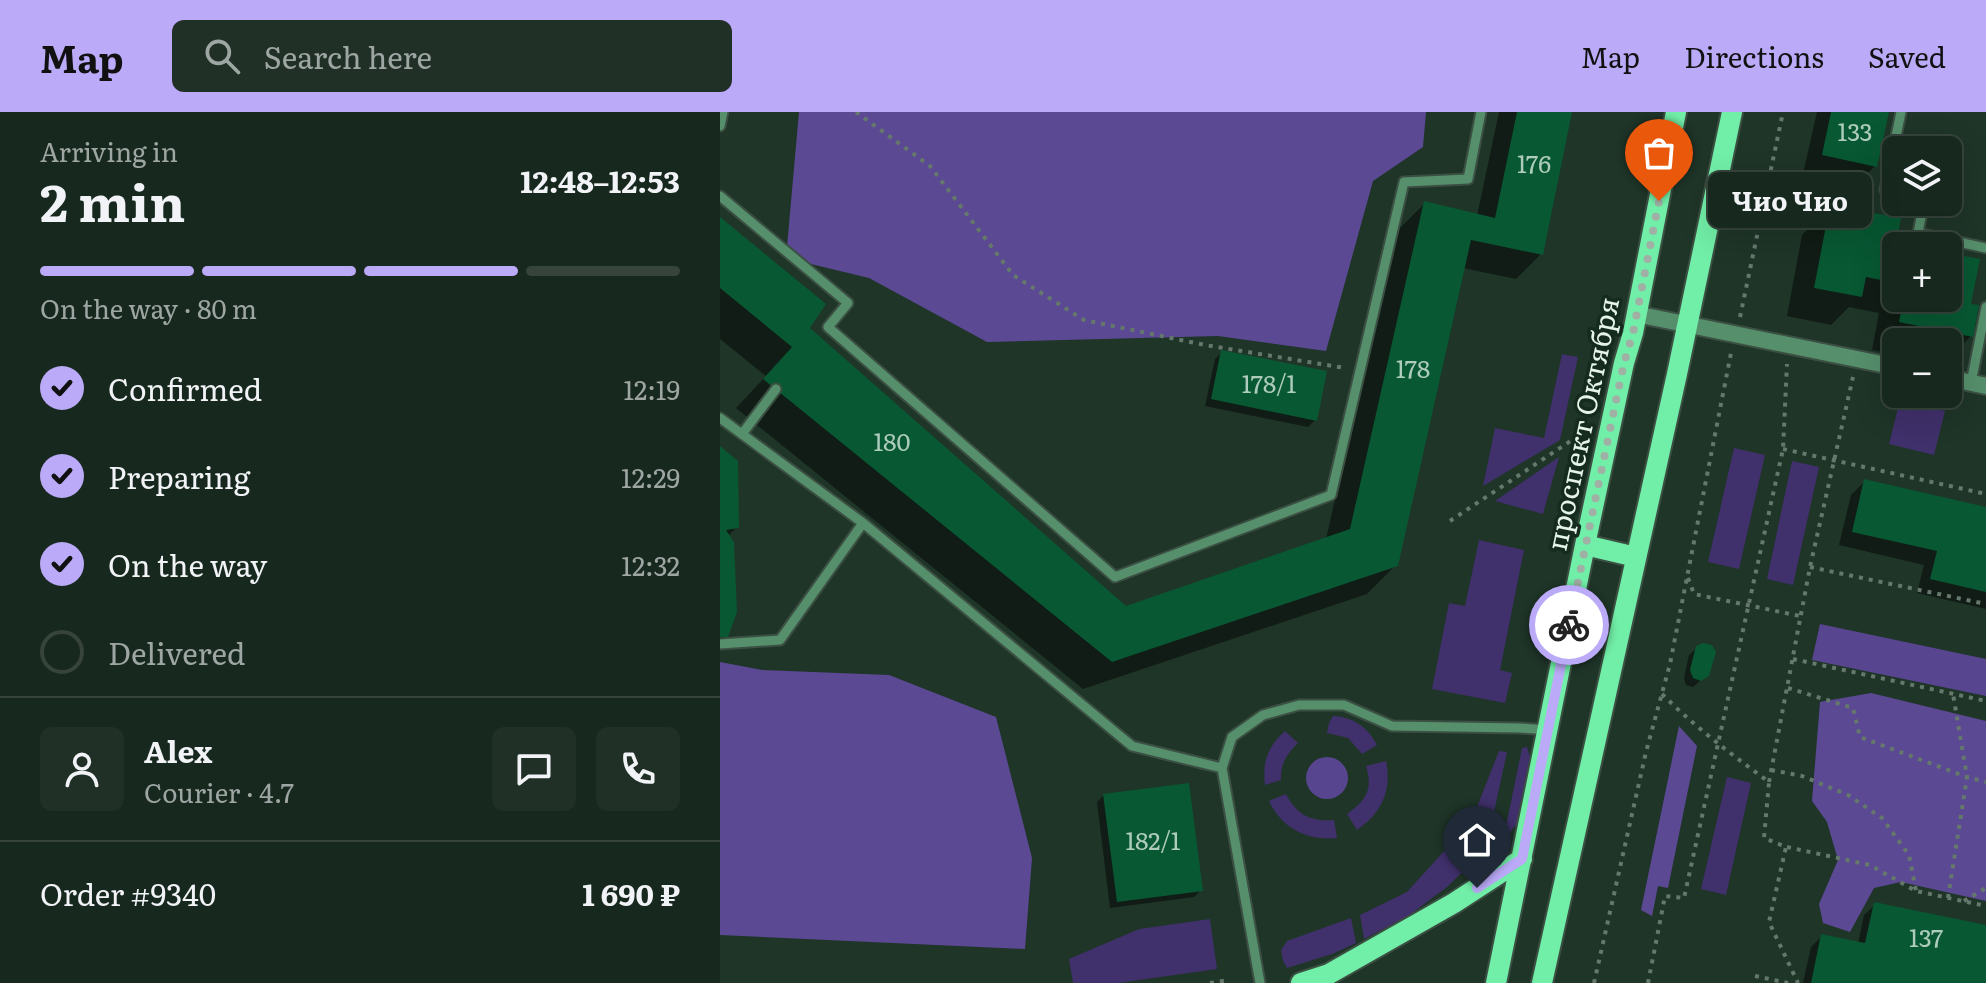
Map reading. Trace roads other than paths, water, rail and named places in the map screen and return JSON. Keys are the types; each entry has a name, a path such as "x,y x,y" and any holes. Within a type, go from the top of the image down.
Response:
{"main road":[{"name":"проспект Октября","path":"1496,983 1676,112"},
{"path":"1542,983 1732,112"},
{"path":"1585,545 1636,557"},
{"path":"1301,983 1329,974 1454,903 1522,859"}],"street":[{"path":"1636,314 1882,364"}],"lane":[{"path":"720,126 723,112"},
{"path":"720,196 848,303 828,327 1115,577 1331,495 1404,182 1468,179 1481,112"},
{"path":"1896,136 1901,112"},
{"path":"1921,216 1918,233 1986,248"},
{"path":"1978,384 1986,307"},
{"path":"742,434 776,389"},
{"path":"720,418 863,523 1132,746 1222,768"},
{"path":"720,644 780,640 863,523"},
{"path":"1260,983 1222,768 1232,737 1263,715 1299,705 1344,705 1392,726 1548,730"}],"place":[{"name":"Чио Чио","path":"1659,201"}]}
